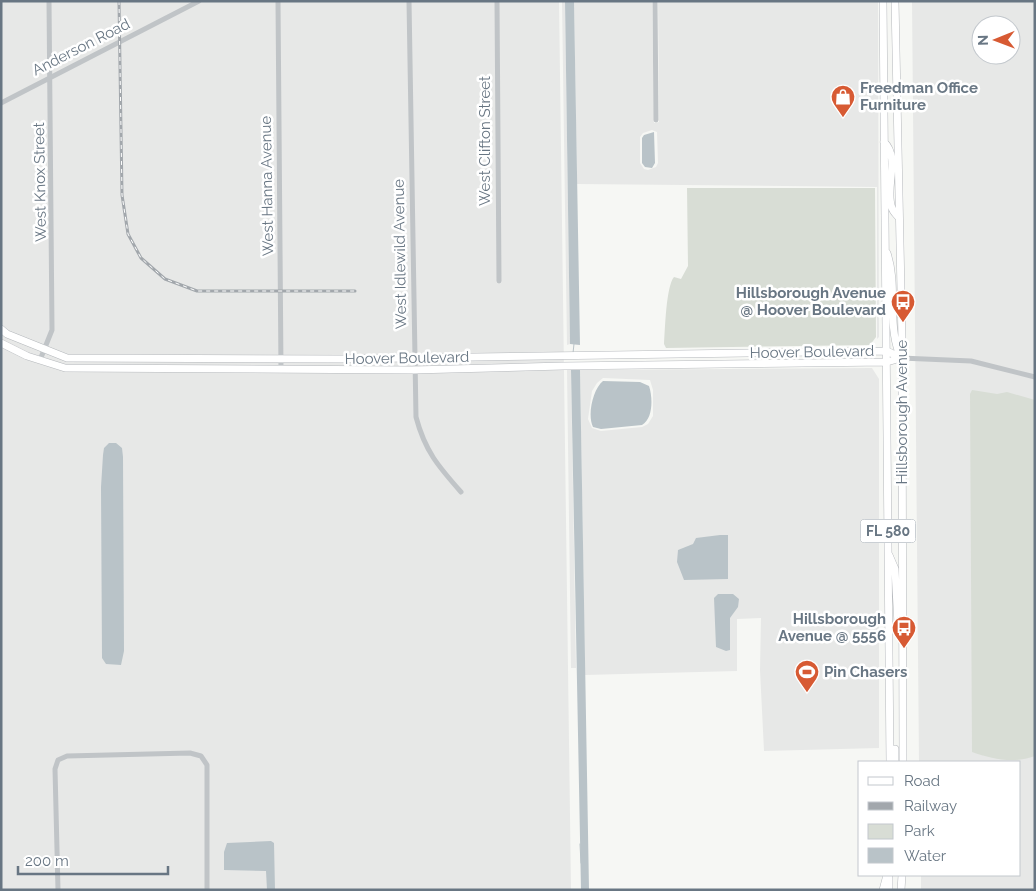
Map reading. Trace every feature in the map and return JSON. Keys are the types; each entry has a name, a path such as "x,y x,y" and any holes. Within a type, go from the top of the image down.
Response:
{"main road":[{"name":"Hillsborough Avenue","path":"883,1 890,761"},
{"name":"Hillsborough Avenue","path":"896,1 902,358 901,635 903,761"},
{"path":"884,142 890,148 892,207 899,219"},
{"path":"885,245 892,269 893,338 902,358"},
{"name":"Hoover Boulevard","path":"1,329 7,334 67,358 281,359 887,351 902,358"},
{"name":"Hoover Boulevard","path":"1,343 40,360 65,368 413,370 887,362 902,358"},
{"path":"888,555 894,564 896,616 901,635"},
{"path":"890,712 894,721 895,761"},
{"path":"883,890 888,876"},
{"path":"888,876 889,890"},
{"path":"903,890 904,876"}],"street":[{"name":"West Knox Street","path":"40,360 52,330 49,1"},
{"name":"Anderson Road","path":"1,103 200,1"},
{"name":"West Hanna Avenue","path":"278,1 281,370"},
{"name":"West Idlewild Avenue","path":"409,1 413,370 416,417 421,436 434,462 461,492"},
{"name":"West Clifton Street","path":"497,1 499,281"},
{"path":"655,1 656,120"},
{"path":"902,358 971,361 1035,377"},
{"path":"58,890 55,769 58,760 66,756 190,753 201,756 206,765 208,890"}],"shaded area":[{"path":"1,1 559,1 571,890 1,890"},
{"path":"562,1 565,1 570,344 567,345"},
{"path":"574,1 652,1 654,123 659,122 658,1 878,1 879,337 877,339 877,187 577,184","holes":["652,130 657,132 658,163 656,167 648,170 644,169 640,163 640,137 643,133"]},
{"path":"912,1 1035,1 1035,890 921,890 921,876 1021,876 1021,761 919,761"},
{"path":"872,368 879,379 879,748 764,751 760,670 761,618 737,619 737,671 585,675 580,370","holes":["603,378 650,380 653,390 653,416 648,424 642,427 601,431 592,428 588,419 592,391"]},
{"path":"567,370 571,370 576,668 571,668"}],"green space":[{"path":"687,188 875,188 876,337 870,345 666,348 664,344 669,289 674,277 681,279 688,266"},
{"path":"972,390 997,394 1007,392 1035,400 1035,756 1019,760 988,757 972,752 970,394"}],"water":[{"path":"565,1 574,1 580,345 570,344"},
{"path":"654,132 655,163 652,168 645,167 642,163 642,138 644,135"},
{"path":"571,370 580,370 589,890 581,890"},
{"path":"603,381 640,382 649,386 651,408 646,422 642,425 601,429 593,427 591,422 592,402 596,390"},
{"path":"109,443 116,443 122,448 123,457 124,651 121,665 106,664 102,658 101,487 104,448"},
{"path":"728,535 728,579 684,580 677,562 678,550 693,544 696,538"},
{"path":"718,594 733,594 739,599 738,607 730,618 730,650 726,651 716,647 714,598"},
{"path":"271,841 274,843 275,890 267,890 266,871 224,870 224,852 227,843"}],"waterway":[{"path":"573,353 574,344"},
{"path":"580,844 581,863"}],"railway":[{"path":"119,1 122,195 128,234 141,258 165,279 197,291 355,291"}],"place":[{"name":"Freedman Office Furniture","path":"843,118"},
{"name":"Hillsborough Avenue @ Hoover Boulevard","path":"903,323"},
{"name":"Hillsborough Avenue @ 5556","path":"904,649"},
{"name":"Pin Chasers","path":"807,693"}]}
